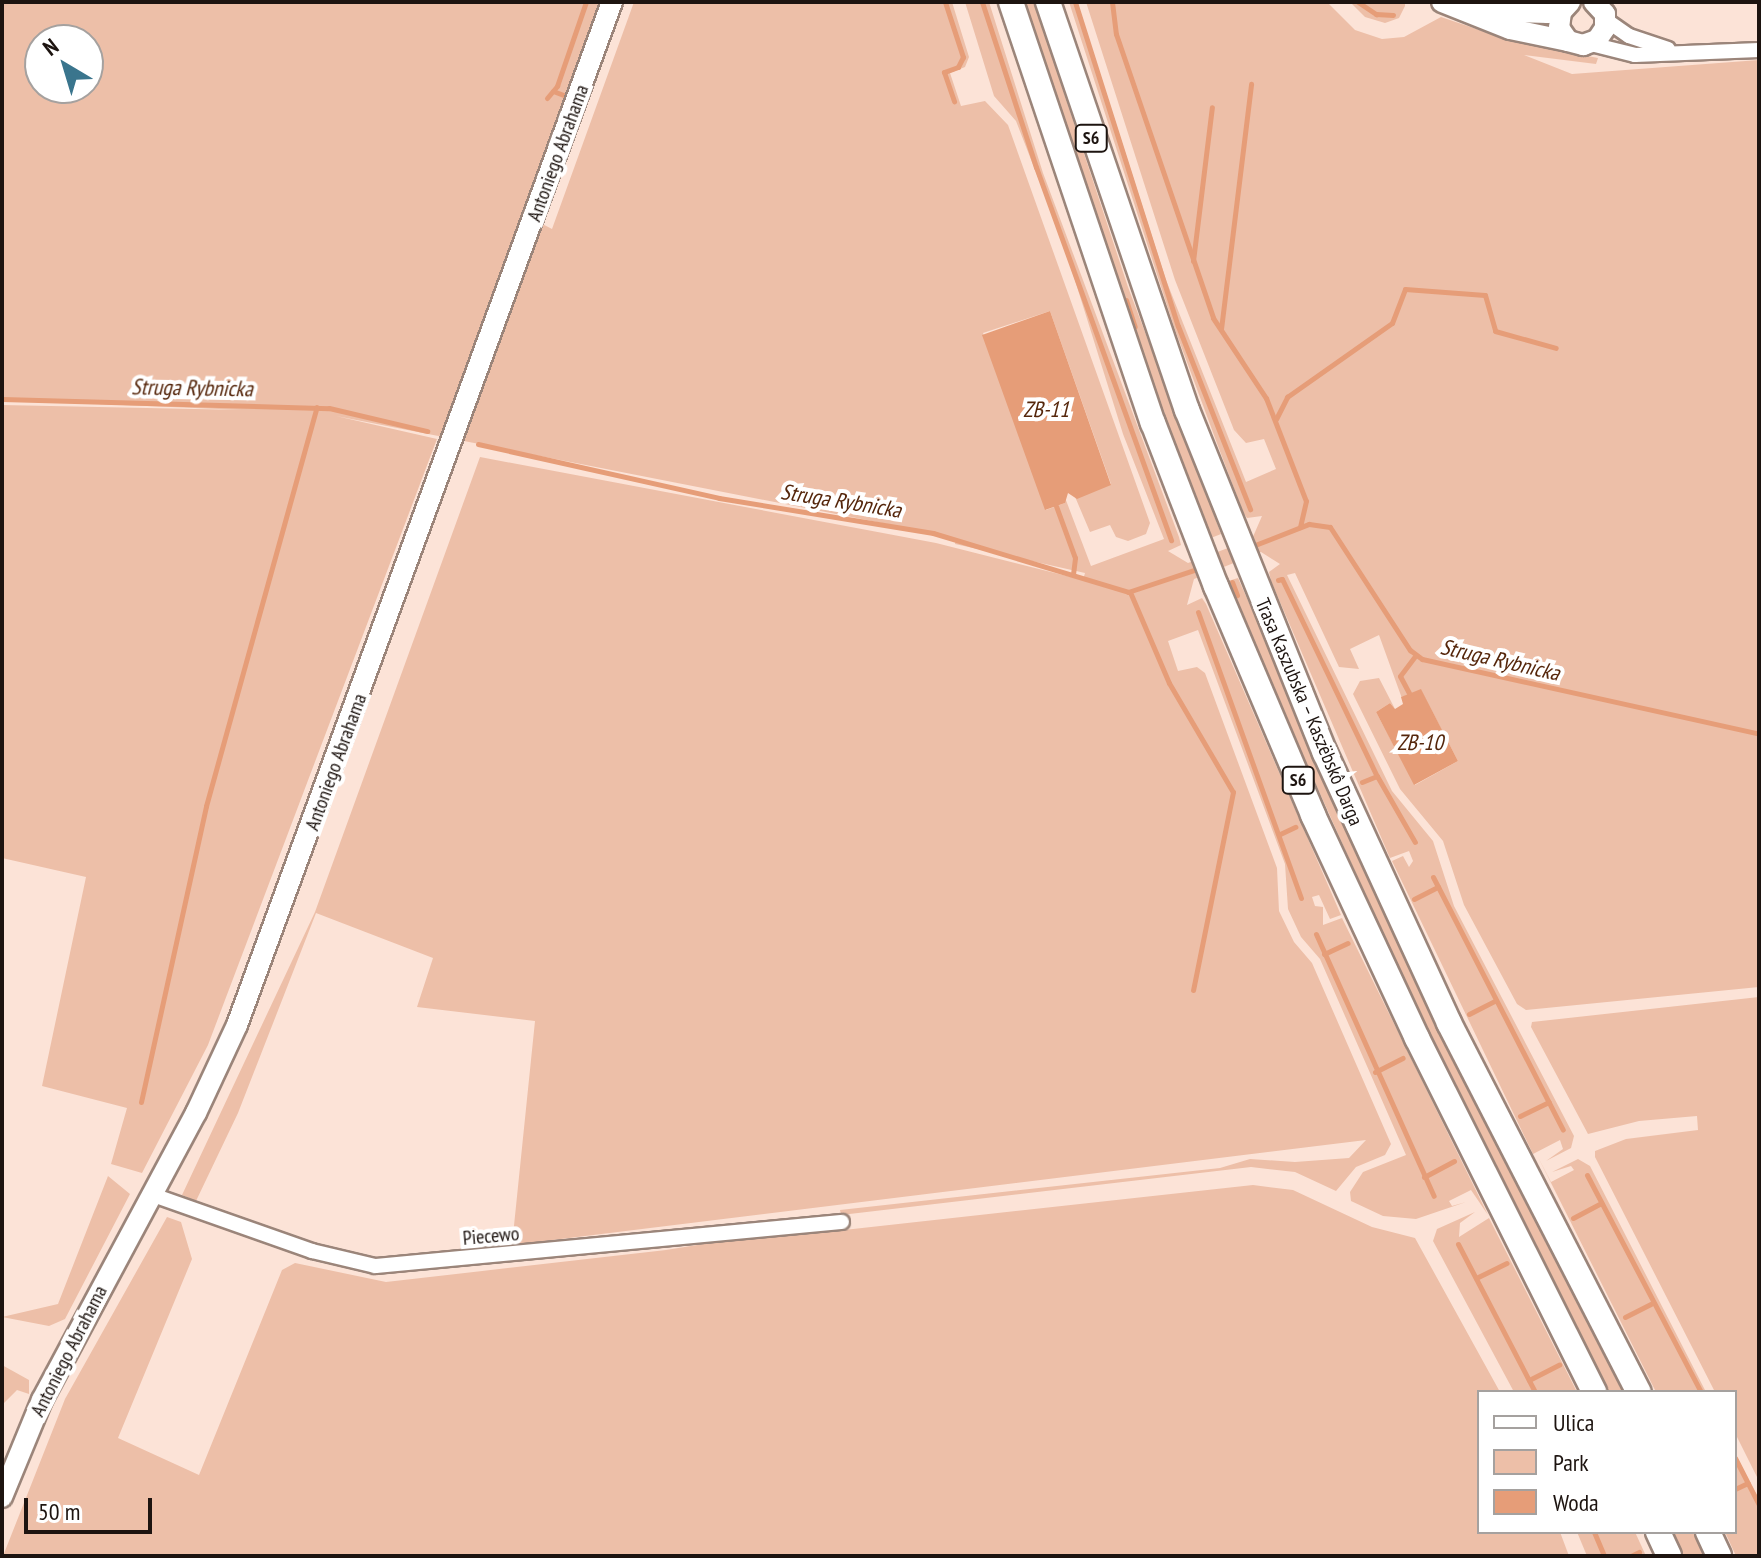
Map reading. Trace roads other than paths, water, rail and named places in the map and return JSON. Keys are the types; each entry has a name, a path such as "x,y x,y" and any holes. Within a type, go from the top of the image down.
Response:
{"highway":[{"name":"Trasa Kaszubska – Kaszëbskô Darga","path":"1011,2 1153,423 1222,600 1417,1038 1593,1390"},
{"name":"Trasa Kaszubska – Kaszëbskô Darga","path":"1048,2 1187,410 1325,753 1449,1023 1638,1390"},
{"path":"1659,1534 1669,1556"},
{"path":"1709,1534 1719,1556"}],"main road":[{"name":"Antoniego Abrahama","path":"2,1497 42,1400 196,1113 260,966 612,2"},
{"path":"1449,5 1529,14 1567,4"},
{"path":"1567,4 1559,28 1568,41"},
{"path":"1449,5 1510,29 1591,44 1602,35 1599,7"}],"street":[{"path":"1599,7 1629,36 1672,50"},
{"path":"1591,44 1625,54 1672,50 1759,50"},
{"name":"Piecewo","path":"153,1195 312,1251 375,1266 842,1222"}],"water":[{"name":"ZB-11","path":"1050,311 1111,485 1077,499 1068,493 1065,503 1045,510 982,335"},
{"name":"ZB-10","path":"1421,689 1458,761 1414,785 1376,712 1390,703 1395,709 1403,704 1401,697"}],"waterway":[{"path":"547,98 557,86 586,2"},
{"path":"945,2 963,57 958,67 944,72 954,101"},
{"path":"982,2 1036,167 1171,540"},
{"path":"1075,2 1178,326 1250,509"},
{"path":"1112,2 1116,34 1213,318 1266,398 1306,501 1300,527"},
{"path":"1358,2 1376,14 1393,15"},
{"path":"1221,329 1251,84"},
{"path":"553,91 566,96"},
{"path":"1193,261 1212,107"},
{"path":"1276,419 1287,397 1392,323 1405,289 1485,295 1495,331 1556,348"},
{"path":"1126,300 1135,327"},
{"name":"Struga Rybnicka","path":"2,399 329,408 427,431"},
{"path":"141,1102 206,806 317,407"},
{"name":"Struga Rybnicka","path":"478,444 719,498 933,533 1128,592 1194,570"},
{"path":"1056,506 1075,558 1073,574"},
{"name":"Struga Rybnicka","path":"1255,545 1309,524 1330,527 1410,650 1422,659 1759,734"},
{"path":"1278,580 1282,579 1377,776 1415,842"},
{"path":"1232,582 1237,595"},
{"path":"1130,592 1169,683 1233,792 1193,990"},
{"path":"1198,612 1301,898"},
{"path":"1409,693 1400,676 1416,655"},
{"path":"1362,782 1377,776"},
{"path":"1280,834 1295,827"},
{"path":"1433,877 1563,1130"},
{"path":"1414,899 1438,887"},
{"path":"1316,934 1434,1196"},
{"path":"1324,954 1348,943"},
{"path":"1469,1014 1496,1000"},
{"path":"1375,1072 1403,1058"},
{"path":"1520,1116 1549,1102"},
{"path":"1424,1177 1454,1161"},
{"path":"1587,1175 1700,1390"},
{"path":"1573,1218 1601,1203"},
{"path":"1458,1244 1534,1390"},
{"path":"1476,1278 1507,1263"},
{"path":"1625,1317 1653,1303"},
{"path":"1529,1380 1559,1365"},
{"path":"1737,1462 1759,1505"},
{"path":"1737,1488 1748,1483"},
{"path":"1595,1534 1604,1556"},
{"path":"1631,1556 1639,1552"}]}
